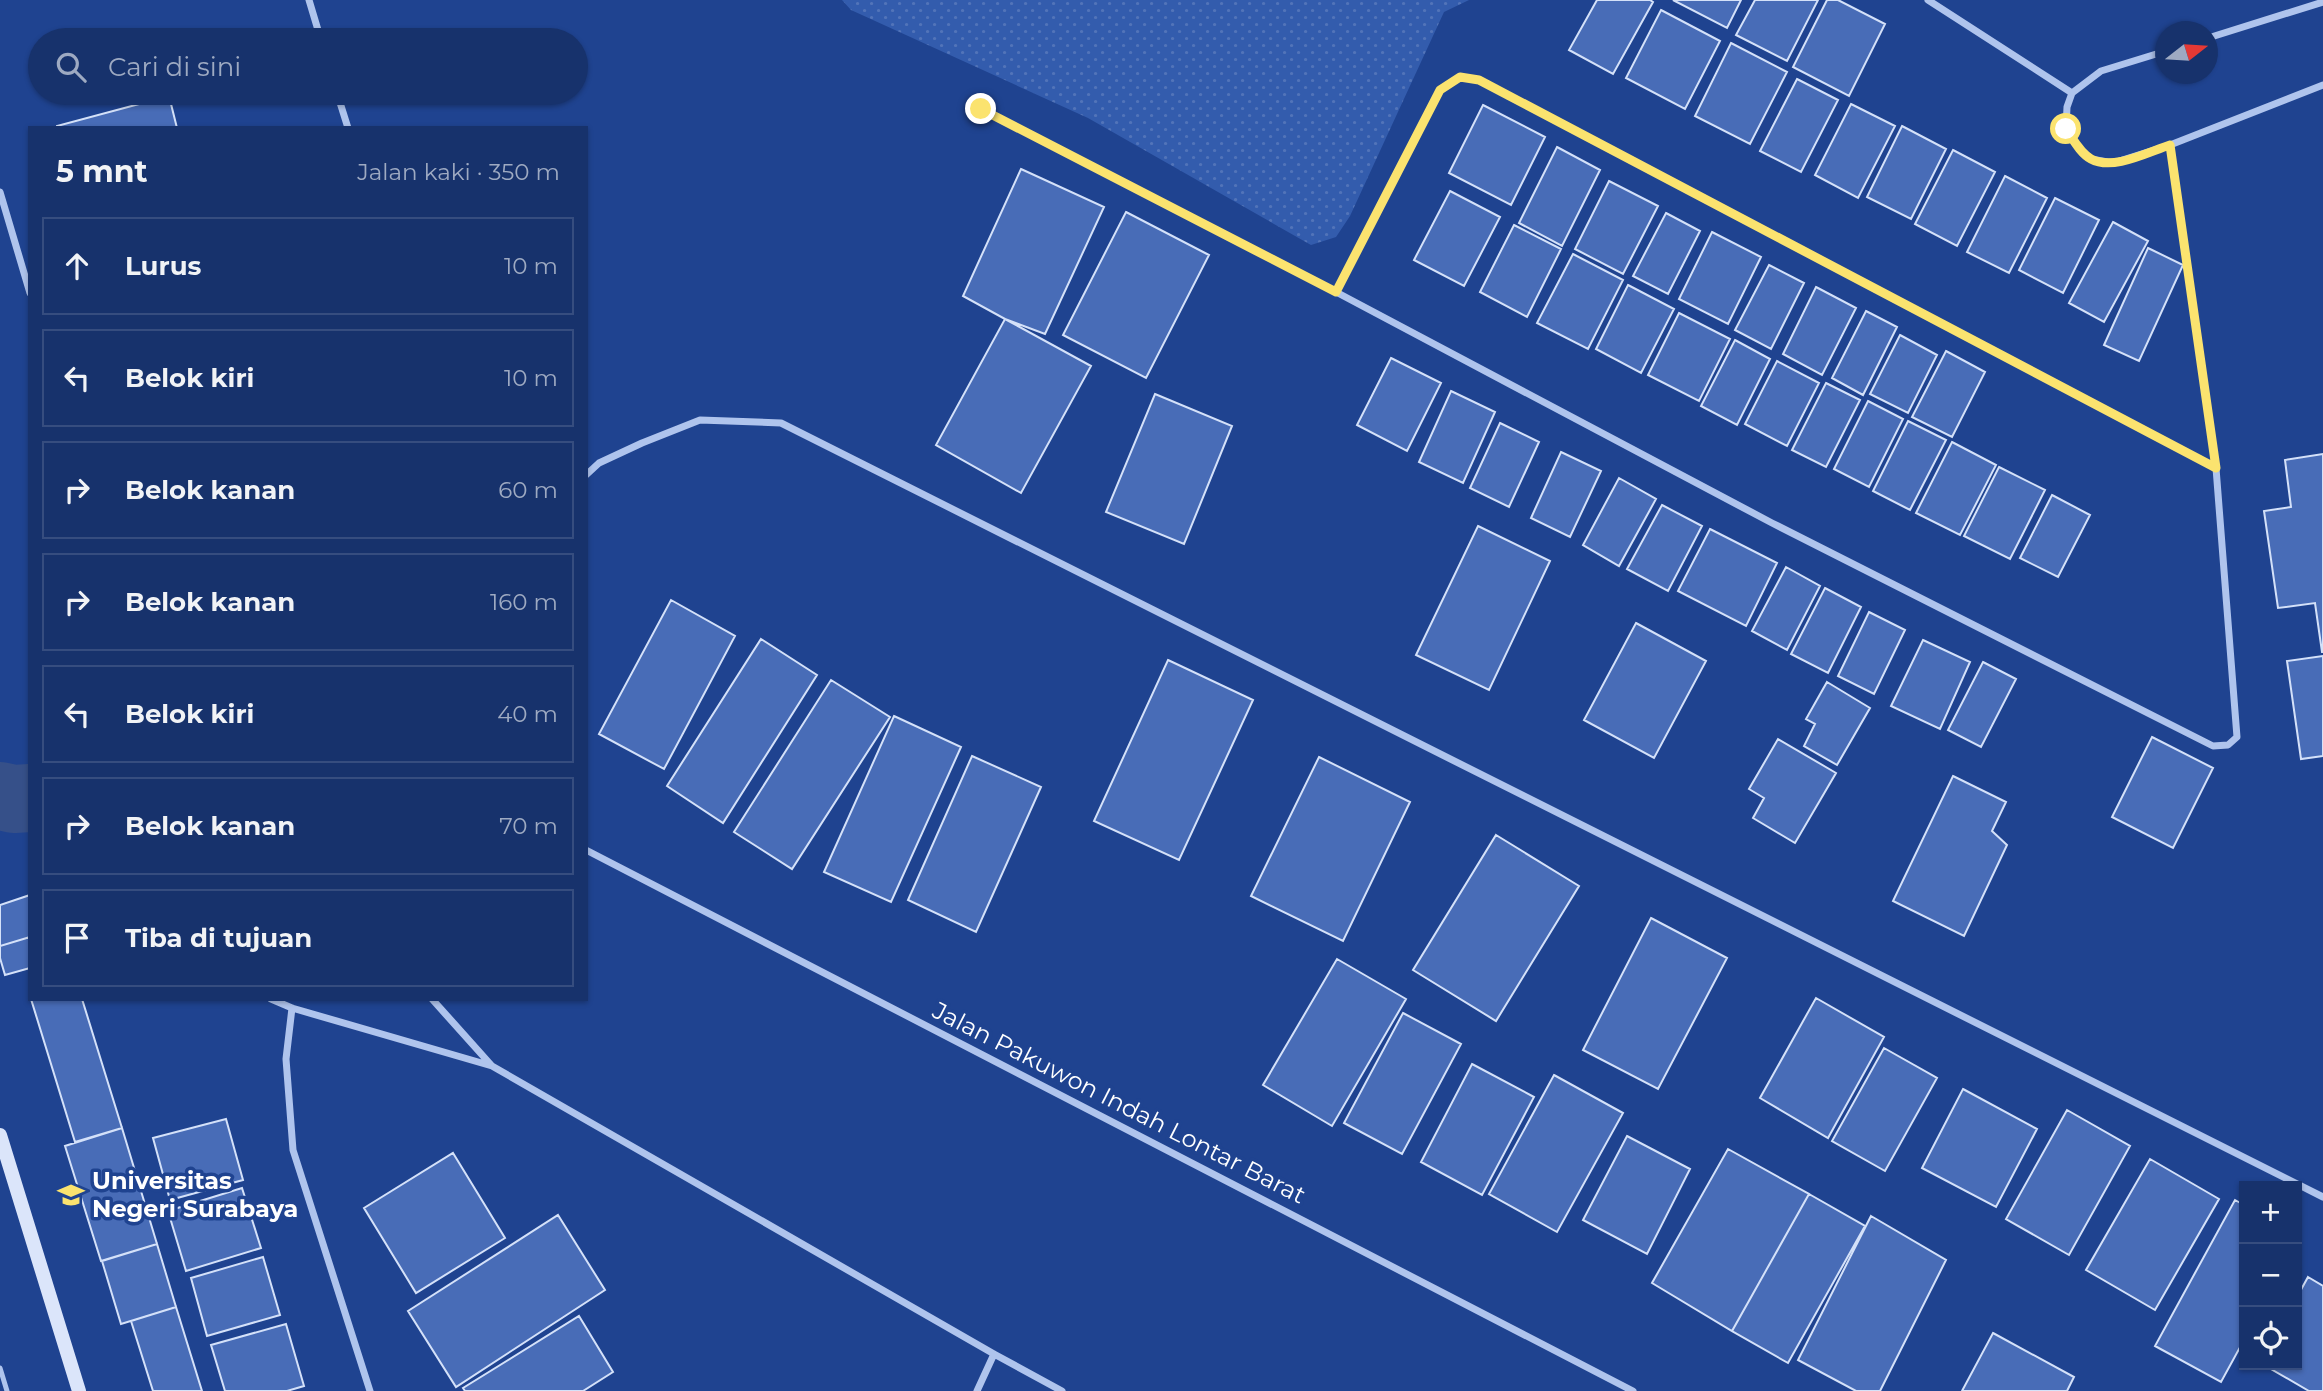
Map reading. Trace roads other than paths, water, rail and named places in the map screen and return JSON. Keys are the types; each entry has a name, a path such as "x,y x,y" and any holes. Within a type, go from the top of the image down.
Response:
{"main road":[{"path":"0,1135 79,1391"}],"street":[{"path":"309,0 317,28"},
{"path":"1928,0 2072,93"},
{"path":"2218,35 2323,2"},
{"path":"2155,54 2101,71 2072,93 2067,107 2066,129 2079,148 2091,159 2113,163 2170,145 2323,85"},
{"path":"1336,292 1440,90 1460,77 1479,80 2216,468"},
{"path":"341,105 347,126"},
{"path":"981,109 1336,292 1772,523 2213,746 2228,745 2237,737 2216,468 2170,145"},
{"path":"0,192 28,286"},
{"path":"588,473 599,463 700,420 781,423 2323,1198"},
{"name":"Jalan Pakuwon Indah Lontar Barat","path":"588,851 1633,1391"},
{"path":"276,1001 492,1066 1062,1391"},
{"path":"434,1001 492,1066"},
{"path":"292,1008 286,1059 293,1150 370,1391"},
{"path":"977,1391 994,1354"}],"lane":[{"path":"0,1368 7,1391"}],"waterway":[{"path":"0,796 28,798"}],"place":[{"name":"Universitas Negeri Surabaya","path":"71,1195"}]}
